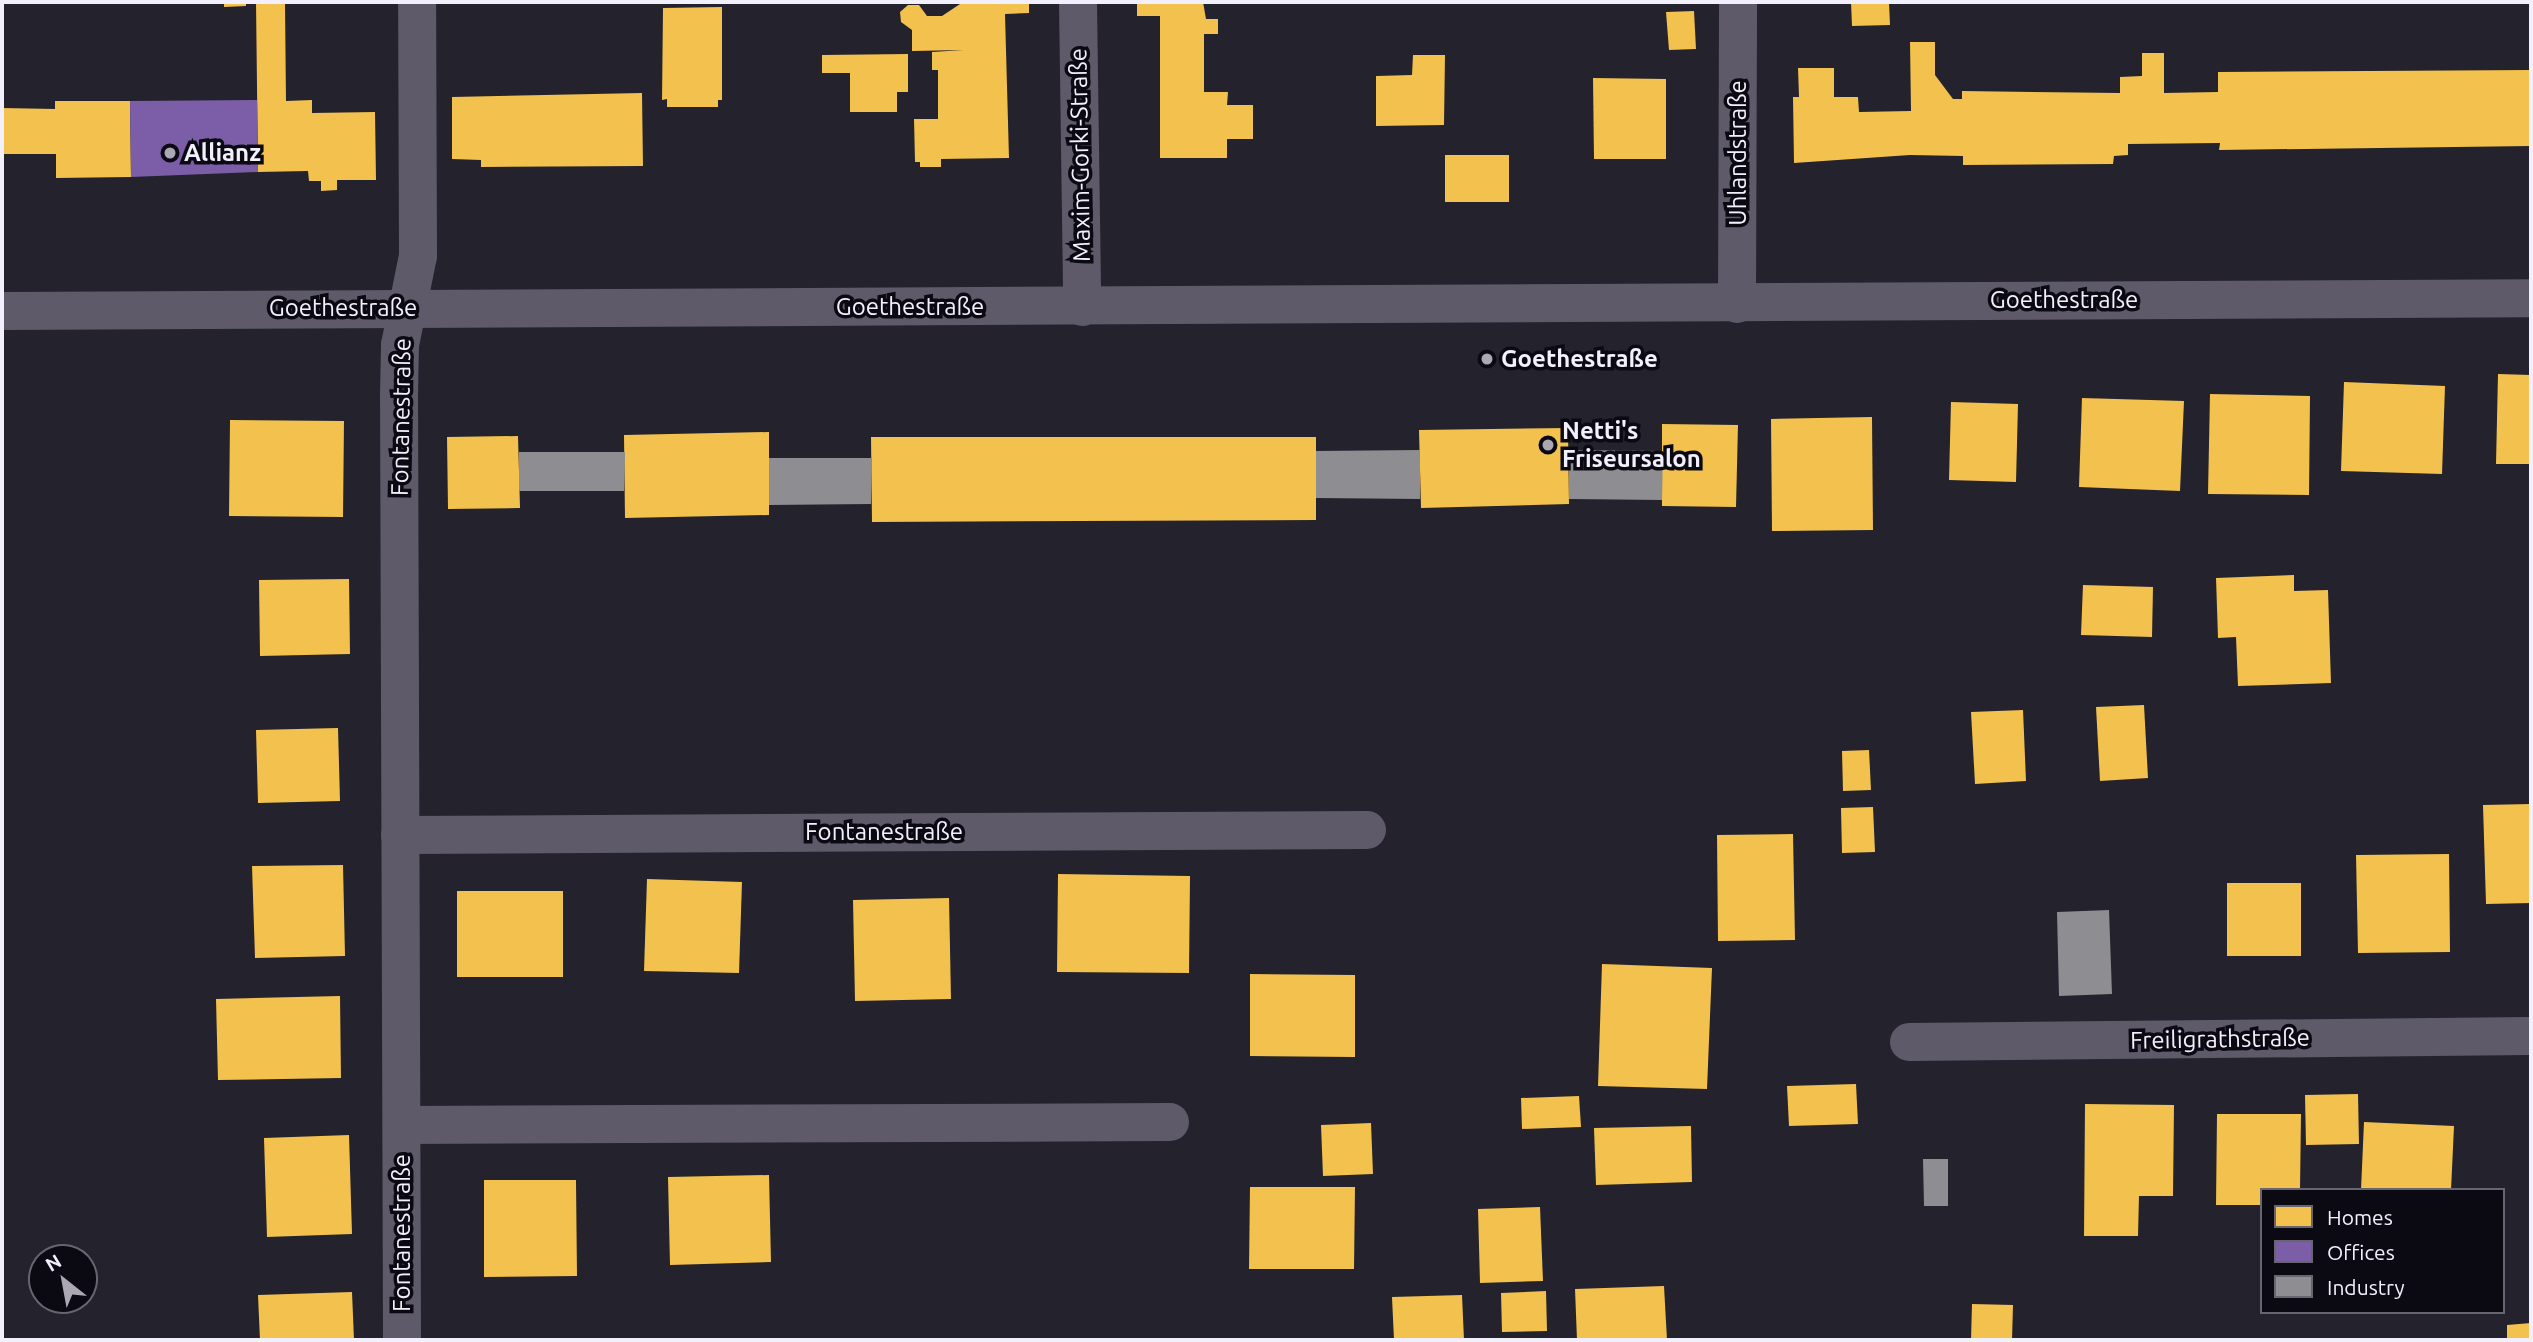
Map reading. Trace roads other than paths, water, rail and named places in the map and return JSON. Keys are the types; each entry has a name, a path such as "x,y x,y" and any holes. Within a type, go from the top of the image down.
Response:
{"street":[{"name":"Fontanestraße","path":"402,1340 399,396 406,308 418,256 417,2"},
{"name":"Maxim-Gorki-Straße","path":"1078,2 1082,307"},
{"name":"Uhlandstraße","path":"1737,304 1738,2"},
{"name":"Goethestraße","path":"2,311 2531,298"},
{"name":"Fontanestraße","path":"400,835 1367,830"},
{"name":"Freiligrathstraße","path":"1909,1042 2531,1036"},
{"name":"Fontanestraße","path":"402,1125 1170,1122"}],"place":[{"name":"Allianz","path":"170,153"},
{"name":"Goethestraße","path":"1487,359"},
{"name":"Netti's Friseursalon","path":"1548,445"}]}
